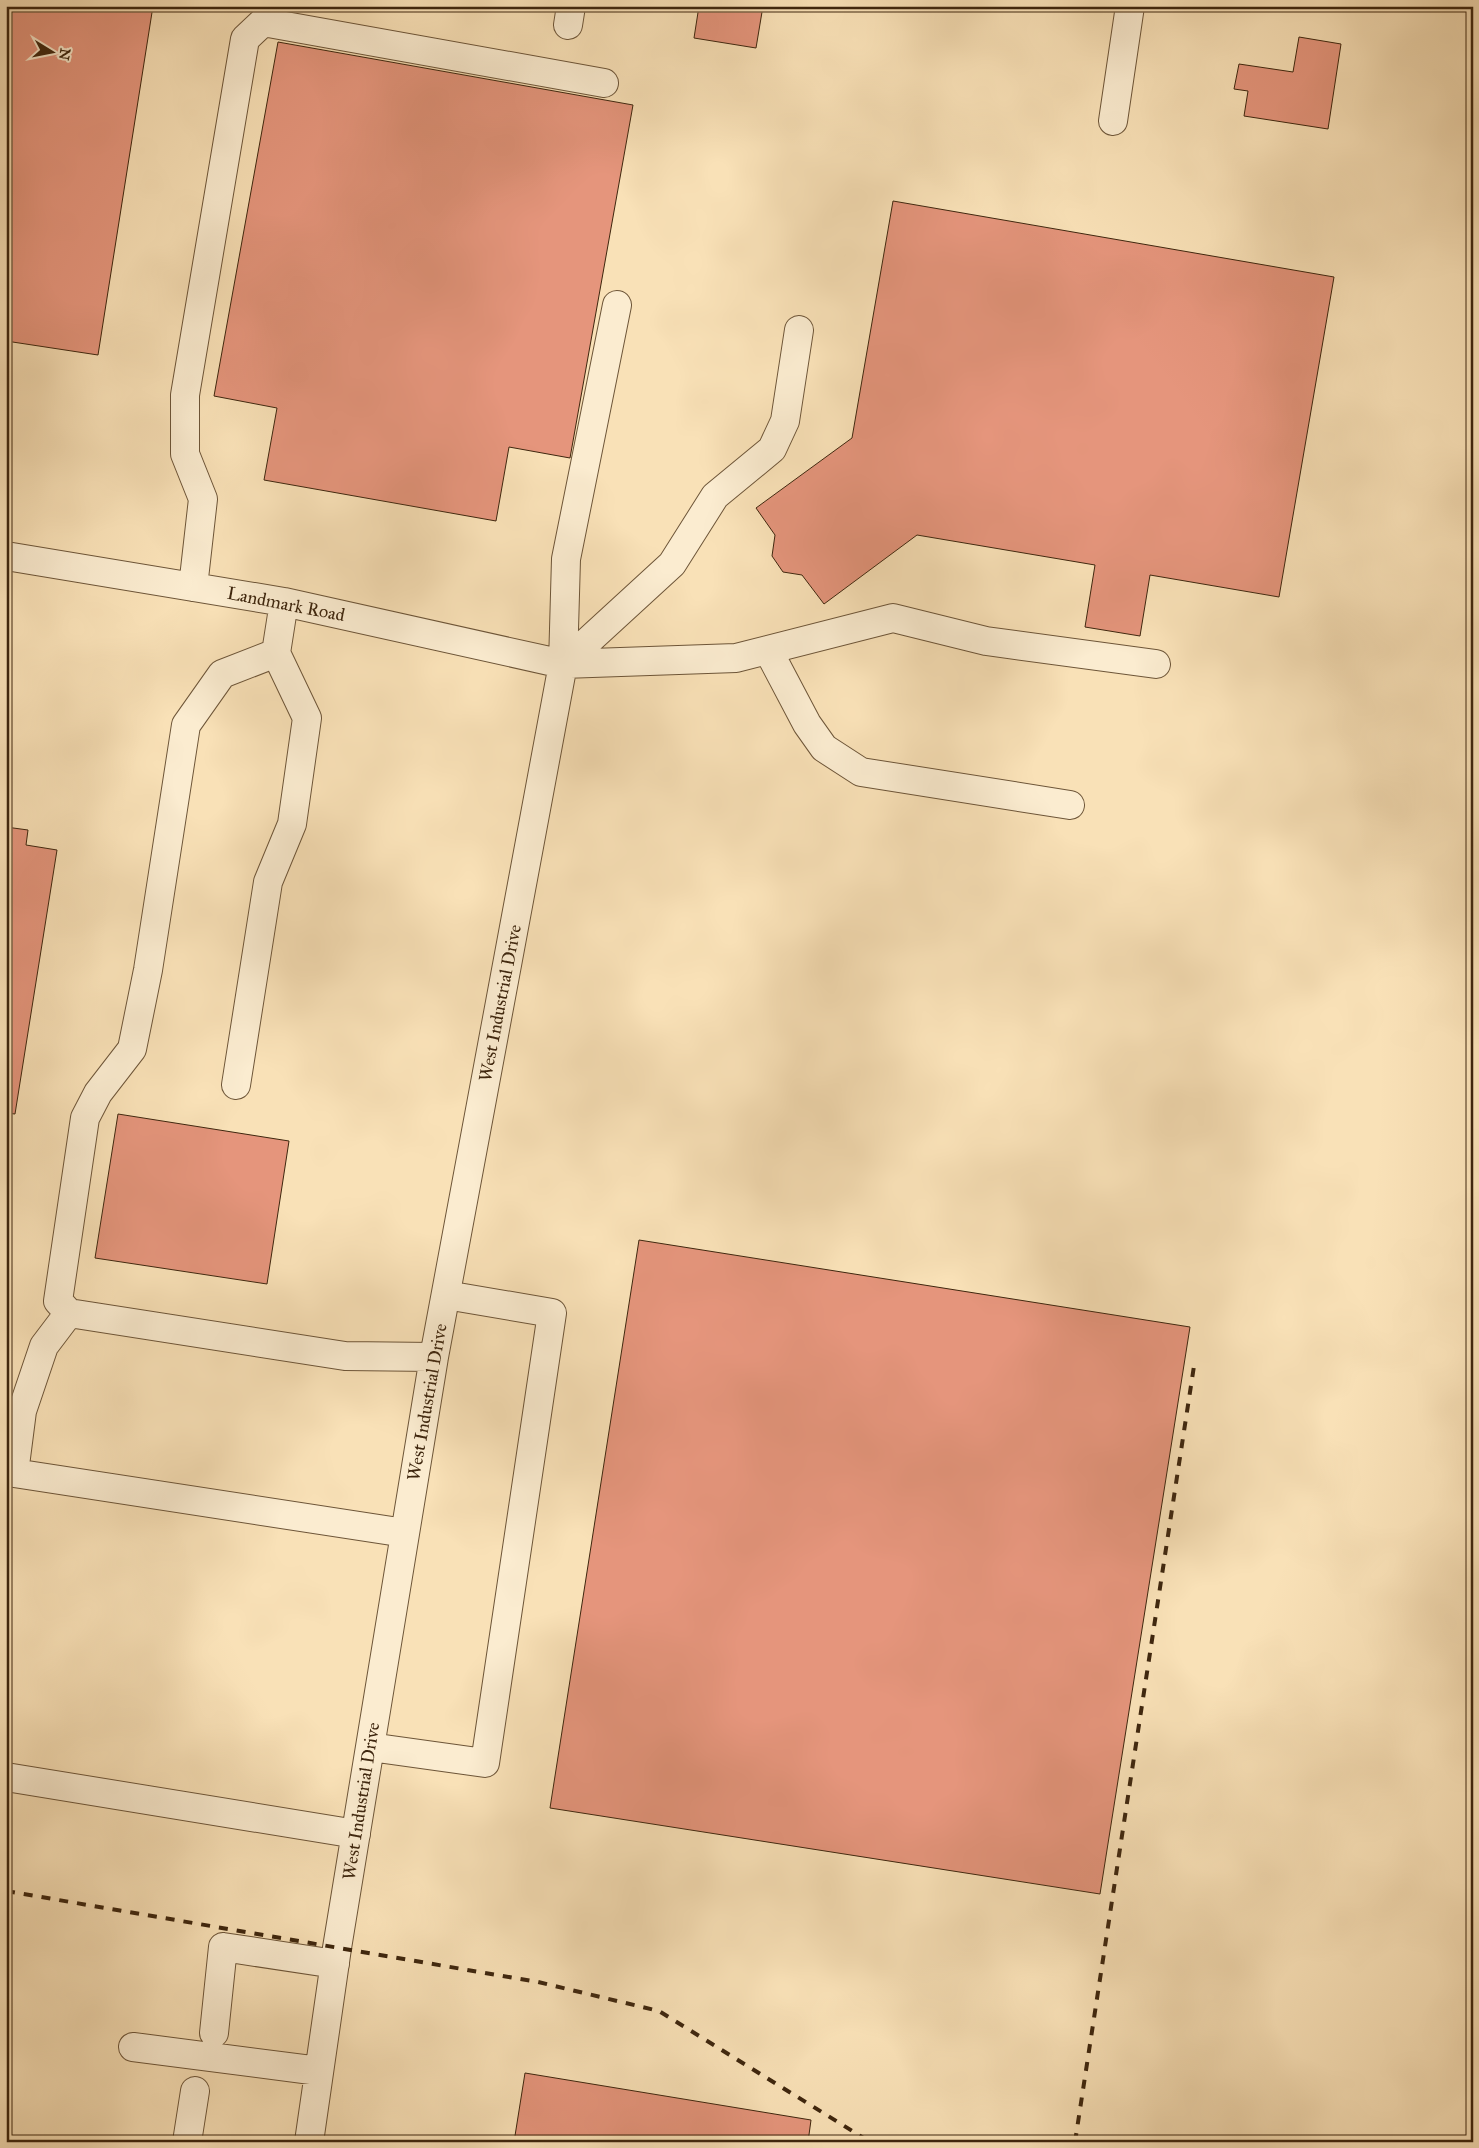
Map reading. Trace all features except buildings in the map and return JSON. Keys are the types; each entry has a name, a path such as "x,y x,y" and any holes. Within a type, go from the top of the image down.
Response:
{"street":[{"path":"1113,121 1130,6"},
{"path":"193,587 203,499 185,454 185,395 244,39 263,22 604,83"},
{"name":"West Industrial Drive","path":"309,2142 335,1964 434,1356 563,664 566,559 616,305"},
{"path":"563,664 672,564 715,496 772,449 785,421 798,330"},
{"name":"Landmark Road","path":"6,556 284,602 563,664 736,658 893,618 986,641 1156,664"},
{"path":"236,1085 268,882 292,824 306,718 276,654 284,602"},
{"path":"768,650 807,724 824,748 861,772 1070,805"},
{"path":"276,654 222,674 186,725 148,970 132,1049 98,1093 85,1118 58,1301 69,1313 345,1356 434,1356"},
{"path":"370,1747 485,1763 552,1313 446,1295"},
{"path":"69,1313 44,1346 22,1411 13,1425 14,1473 405,1533"},
{"path":"6,1777 356,1834"},
{"path":"214,2033 222,1947 335,1964"},
{"path":"133,2047 319,2071"},
{"path":"187,2142 195,2091"}],"railway":[{"path":"1075,2142 1194,1366"},
{"path":"6,1891 538,1982 659,2011 870,2142"}]}
